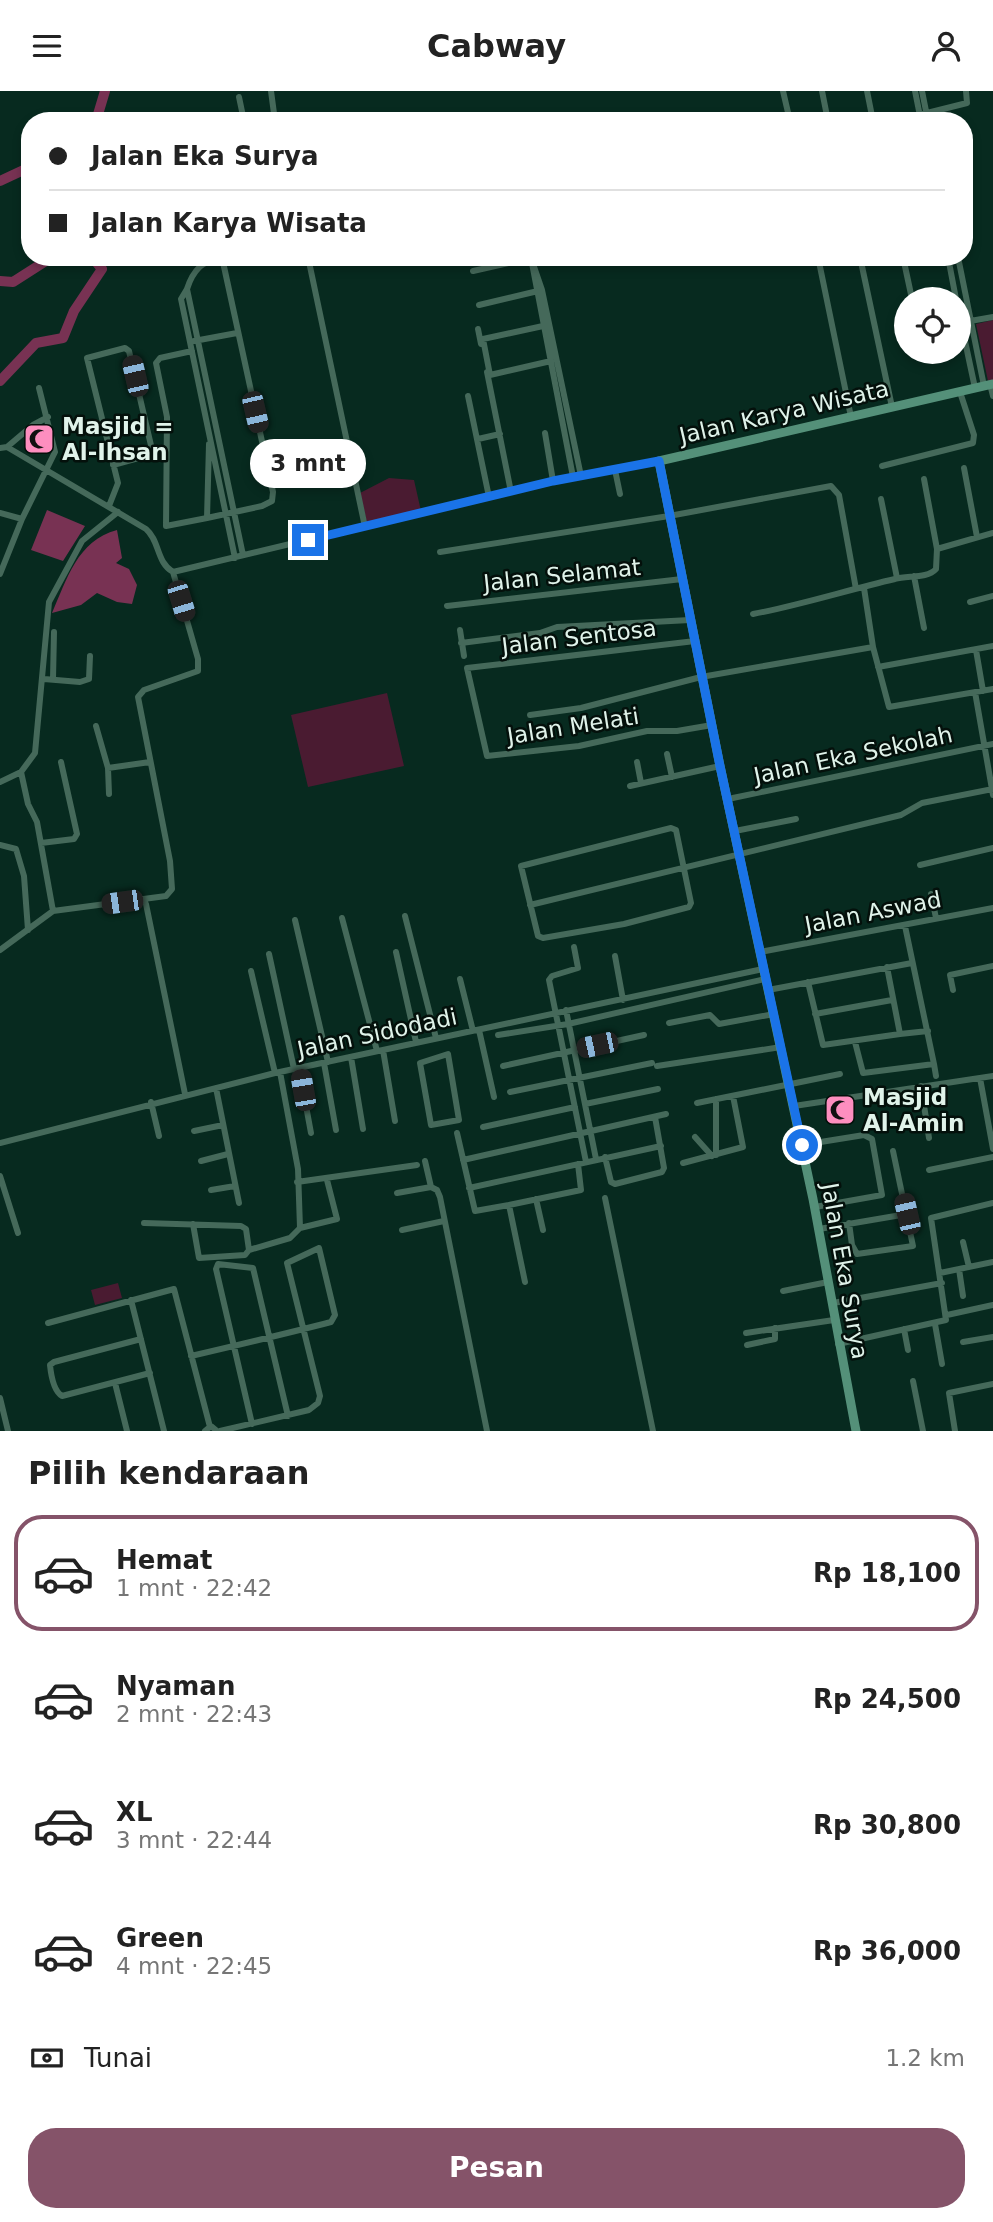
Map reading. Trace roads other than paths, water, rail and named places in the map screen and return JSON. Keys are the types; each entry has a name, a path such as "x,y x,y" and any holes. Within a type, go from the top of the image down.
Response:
{"street":[{"path":"271,91 274,112"},
{"path":"783,91 788,112"},
{"path":"822,91 827,112"},
{"path":"868,91 872,112"},
{"path":"915,91 922,112"},
{"path":"922,91 924,112"},
{"path":"939,112 967,103 966,91"},
{"path":"239,97 242,112"},
{"path":"200,266 181,299 194,341 229,513 235,558"},
{"path":"192,351 160,358 156,363 167,423 166,526 267,505 274,498 223,266"},
{"path":"310,266 365,527"},
{"path":"472,271 495,266"},
{"path":"533,266 581,476"},
{"path":"820,266 851,417"},
{"path":"862,266 892,407"},
{"path":"905,266 909,287"},
{"path":"950,266 954,287"},
{"path":"960,266 964,287"},
{"path":"478,305 539,291"},
{"path":"986,385 971,320 993,317"},
{"path":"545,325 483,339 490,375 553,361"},
{"path":"478,329 511,492"},
{"path":"194,341 237,333"},
{"path":"194,341 192,351 209,432 229,513 243,555"},
{"path":"109,506 117,483 87,358 125,348 129,351 153,454 113,465"},
{"path":"971,349 993,396"},
{"path":"553,361 573,477"},
{"name":"Jalan Karya Wisata","path":"173,572 553,481 659,461 986,385"},
{"path":"0,574 22,519 47,473 56,447 39,388"},
{"path":"881,466 968,446 974,439 962,391"},
{"path":"468,396 489,497"},
{"path":"0,950 53,911 166,896 171,892 173,886 170,861 139,693 196,672 200,667 173,572 163,563 154,537 109,506 3,448 48,417"},
{"path":"207,518 209,432"},
{"path":"545,433 553,481"},
{"path":"478,439 500,434"},
{"name":"Jalan Eka Surya","path":"659,461 701,677 815,1207 856,1431"},
{"path":"964,468 977,537"},
{"path":"615,470 620,494"},
{"path":"753,614 934,571 937,549 924,479"},
{"path":"440,552 669,516 831,486 839,495 856,589"},
{"path":"881,499 897,578"},
{"path":"0,782 21,772 36,753 49,602 82,541 118,512"},
{"path":"0,513 22,519"},
{"path":"937,549 993,533"},
{"path":"914,576 924,628"},
{"name":"Jalan Selamat","path":"447,606 682,579"},
{"path":"864,588 873,647 890,708 993,688"},
{"path":"970,602 993,596"},
{"path":"461,643 540,633 557,627 690,620"},
{"path":"460,630 464,656"},
{"path":"53,679 54,632"},
{"name":"Jalan Sentosa","path":"467,668 695,641"},
{"path":"878,667 993,646"},
{"path":"530,715 580,708 701,677 873,647"},
{"path":"976,650 983,691"},
{"path":"44,679 79,682 89,679 90,656"},
{"name":"Jalan Melati","path":"467,668 487,756 579,745 647,731 677,731 712,725"},
{"path":"530,905 901,815 922,803 993,791 989,745 975,692"},
{"path":"96,726 108,768 109,794"},
{"name":"Jalan Eka Sekolah","path":"728,799 989,745"},
{"path":"667,754 672,778"},
{"path":"41,843 74,839 77,834 61,762"},
{"path":"108,768 150,762"},
{"path":"637,762 641,783"},
{"path":"630,786 720,766"},
{"path":"21,772 41,843 53,911"},
{"path":"735,831 796,819"},
{"path":"676,830 685,869 690,907 624,924 540,938 521,866 654,832 676,830"},
{"path":"0,845 12,845 16,849 24,876 28,930"},
{"path":"920,865 993,848"},
{"path":"931,894 936,918"},
{"path":"146,904 186,1094"},
{"name":"Jalan Aswad","path":"760,952 993,908"},
{"path":"405,916 432,1039 433,1057"},
{"path":"342,918 380,1051 394,1121"},
{"path":"295,920 326,1062 336,1130"},
{"path":"905,926 936,1076"},
{"path":"574,947 576,970 550,977 558,1012 573,1050 575,1107 586,1162"},
{"path":"396,952 416,1042"},
{"path":"269,954 311,1133"},
{"path":"615,956 623,1000"},
{"path":"768,991 912,963"},
{"path":"953,990 950,975 993,966"},
{"path":"887,967 900,1034"},
{"path":"251,971 298,1169 300,1228"},
{"path":"499,1035 564,1024 764,974"},
{"name":"Jalan Sidodadi","path":"0,1143 186,1094 416,1042 566,1010 764,974"},
{"path":"460,979 494,1097"},
{"path":"808,982 823,1045 928,1031"},
{"path":"815,1014 892,1000"},
{"path":"566,1010 564,1052 585,1104 596,1159"},
{"path":"669,1023 710,1015 719,1024 774,1014"},
{"path":"503,1066 644,1035"},
{"path":"855,1042 863,1073 934,1064"},
{"path":"510,1092 654,1065 781,1047"},
{"path":"447,1054 450,1058 459,1120 431,1125 420,1063 433,1057 447,1054"},
{"path":"351,1057 363,1129"},
{"path":"697,1103 840,1074"},
{"path":"794,1106 993,1076"},
{"path":"980,1078 993,1149"},
{"path":"921,1086 929,1138"},
{"path":"216,1088 239,1203"},
{"path":"585,1104 658,1089"},
{"path":"683,1163 743,1147 733,1096"},
{"path":"714,1155 716,1099"},
{"path":"151,1103 159,1136"},
{"path":"483,1127 575,1107"},
{"path":"463,1160 666,1115"},
{"path":"605,1157 611,1182 618,1184 662,1173 655,1117"},
{"path":"194,1131 223,1125"},
{"path":"457,1133 476,1212 581,1190 578,1164"},
{"path":"802,1145 864,1135 872,1139 882,1195 815,1207"},
{"path":"695,1137 714,1155"},
{"path":"469,1188 660,1146"},
{"path":"849,1223 852,1245 857,1254 909,1248 913,1243 893,1151"},
{"path":"201,1161 228,1154"},
{"path":"929,1170 993,1157"},
{"path":"425,1161 431,1187"},
{"path":"297,1182 417,1165"},
{"path":"0,1176 18,1233"},
{"path":"193,1224 199,1258 242,1256 250,1250 290,1238 300,1228 335,1220 338,1216 327,1179"},
{"path":"211,1190 235,1185"},
{"path":"397,1193 431,1187 439,1192 487,1431"},
{"path":"604,1198 653,1431"},
{"path":"536,1199 543,1230"},
{"path":"838,1344 946,1320 930,1217 993,1203"},
{"path":"509,1205 525,1282"},
{"path":"819,1229 907,1214"},
{"path":"402,1230 444,1221"},
{"path":"144,1223 241,1226 246,1229 250,1250"},
{"path":"963,1242 969,1267"},
{"path":"48,1323 165,1289 175,1290 208,1429 219,1431 288,1416 314,1407 320,1399 303,1329 287,1263 316,1247 319,1249 335,1317 330,1322 303,1329 234,1346 191,1356"},
{"path":"940,1273 993,1262"},
{"path":"252,1424 216,1269 218,1264 253,1268 288,1416"},
{"path":"959,1269 963,1296"},
{"path":"783,1291 828,1282"},
{"path":"833,1303 942,1283"},
{"path":"131,1300 164,1431"},
{"path":"947,1315 993,1305"},
{"path":"746,1333 834,1319"},
{"path":"935,1324 942,1364"},
{"path":"747,1345 775,1339 775,1328"},
{"path":"904,1329 908,1350"},
{"path":"962,1342 993,1337"},
{"path":"141,1339 50,1366 56,1391 62,1396 150,1373"},
{"path":"912,1381 923,1431"},
{"path":"115,1383 127,1431"},
{"path":"955,1431 949,1393 993,1384"},
{"path":"0,1398 8,1431"}],"waterway":[{"path":"99,112 105,91"},
{"path":"0,181 21,171"},
{"path":"0,281 13,282 38,266"},
{"path":"0,381 36,343 63,338 74,311 102,269 100,266"}],"place":[{"name":"Masjid = Al-Ihsan","path":"39,439"},
{"name":"Masjid Al-Amin","path":"840,1110"}]}
